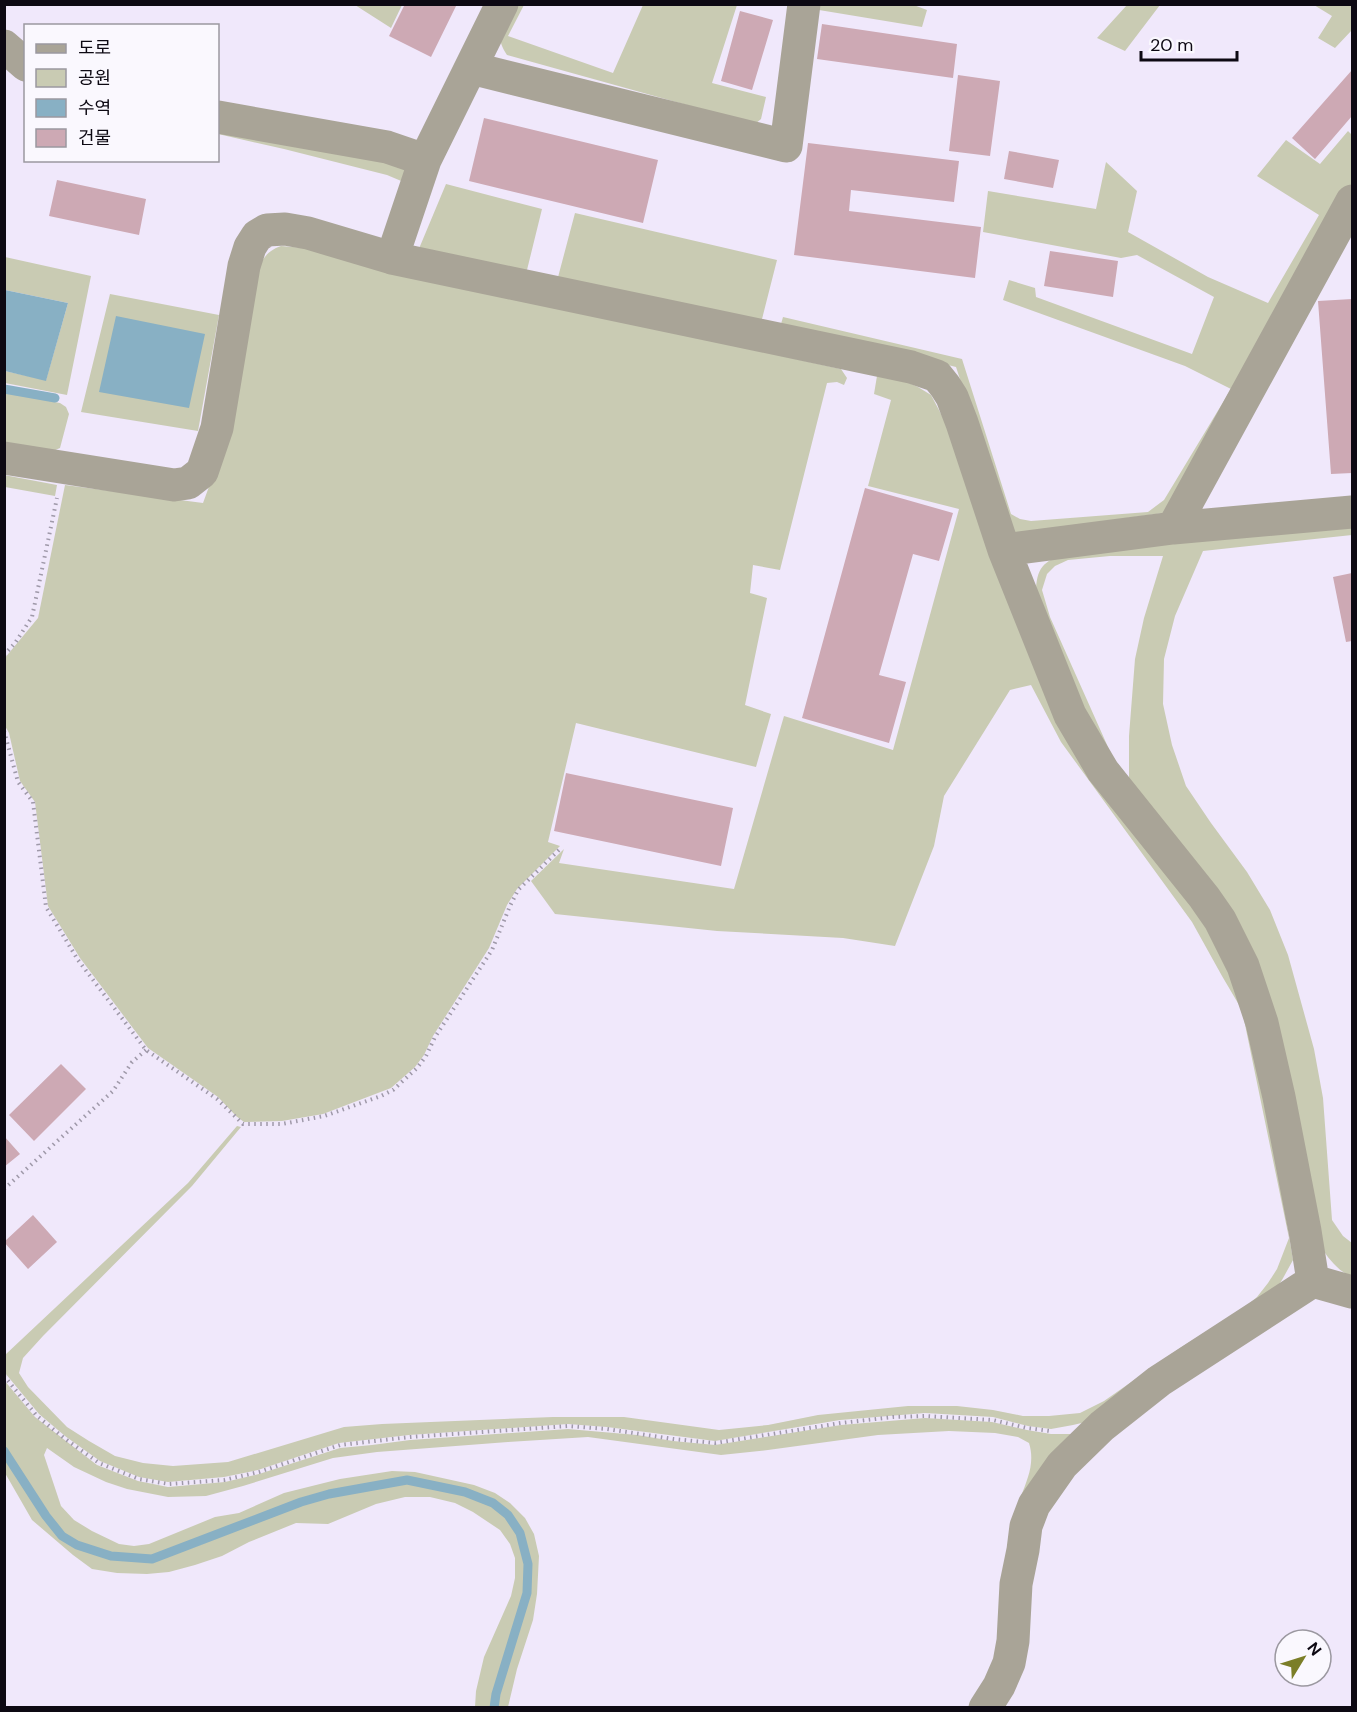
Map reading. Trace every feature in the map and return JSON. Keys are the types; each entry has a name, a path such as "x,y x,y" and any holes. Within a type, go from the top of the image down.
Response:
{"street":[{"path":"392,258 425,160 502,4"},
{"path":"471,68 786,146 804,4"},
{"path":"4,46 24,63"},
{"path":"219,117 387,147 425,160"},
{"path":"1173,528 1353,201"},
{"path":"4,458 174,485 188,483 202,472 217,428 244,266 250,247 257,236 267,230 277,229 308,233 392,258 911,367 937,376 952,397 1004,550 1070,715 1103,771 1204,897 1224,927 1243,966 1262,1023 1279,1096 1313,1281"},
{"path":"1004,550 1173,528 1353,512"},
{"path":"985,1707 999,1686 1009,1663 1013,1641 1016,1584 1026,1526 1034,1505 1062,1465 1101,1426 1159,1381 1313,1281 1353,1292"}],"path":[{"path":"4,655 32,617 63,467"},
{"path":"4,731 18,782 33,802 46,907 78,960 146,1050 217,1099 243,1124 282,1124 324,1116 393,1090 417,1068 426,1056 435,1038 492,950 518,890 562,847"},
{"path":"4,1189 112,1091 132,1062 146,1050"},
{"path":"4,1376 37,1416 99,1463 139,1479 168,1484 224,1480 259,1472 340,1445 410,1437 568,1426 715,1443 893,1417 925,1416 993,1420 1051,1431"}],"green space":[{"path":"911,4 927,10 922,27 819,10 814,5"},
{"path":"355,5 402,5 391,28"},
{"path":"513,5 524,5 508,36 613,73 643,5 737,5 712,83 766,97 761,119 755,124 507,55 500,35"},
{"path":"1127,5 1160,5 1125,51 1097,38"},
{"path":"1314,5 1352,5 1352,30 1335,48 1318,38 1332,16"},
{"path":"219,123 414,165 406,183 387,175 219,134"},
{"path":"1348,131 1352,135 1352,185 1171,512 1011,534 956,367 781,324 783,317 962,359 1011,514 1020,519 1031,521 1148,512 1164,500 1231,389 1185,366 1003,300 1009,280 1035,288 1036,297 1192,354 1214,297 1137,255 1121,258 983,232 988,191 1096,209 1106,162 1137,191 1128,232 1208,277 1268,303 1319,215 1257,176 1286,140 1320,164"},
{"path":"446,184 542,209 526,274 418,251"},
{"path":"575,213 777,260 760,327 557,281"},
{"path":"281,246 305,248 419,276 841,369 847,378 844,385 837,382 827,383 780,570 753,565 750,593 767,598 745,705 771,714 756,767 576,723 548,842 560,846 517,889 507,905 489,948 415,1067 391,1088 323,1114 282,1121 244,1122 218,1097 148,1048 80,958 48,906 35,802 20,781 9,733 5,726 4,659 38,618 65,485 203,503 214,473 257,271 266,255"},
{"path":"5,257 91,276 67,395 5,383 5,371 46,380 68,303 5,290"},
{"path":"110,294 219,315 198,431 81,412"},
{"path":"877,376 900,379 931,395 948,427 1015,609 1204,913 1254,1018 1293,1260 1269,1299 1090,1421 1051,1429 993,1417 925,1413 840,1420 715,1441 568,1424 409,1435 339,1443 258,1470 224,1477 168,1482 139,1477 100,1461 65,1436 39,1414 5,1373 5,1355 188,1183 237,1126 241,1127 192,1186 23,1358 19,1373 28,1387 67,1427 115,1456 143,1463 173,1466 228,1462 344,1427 382,1424 553,1417 624,1417 719,1430 768,1425 818,1415 908,1406 957,1406 1023,1416 1080,1413 1104,1401 1180,1348 1244,1308 1268,1283 1277,1269 1289,1238 1242,1010 1192,922 1061,742 1031,685 1010,690 944,796 934,846 895,946 843,938 717,931 555,914 531,881 564,849 559,863 734,889 784,716 893,750 959,509 868,486 891,400 874,394"},
{"path":"4,392 60,403 66,407 69,414 60,448 53,451 5,444"},
{"path":"4,475 57,485 55,496 5,487"},
{"path":"1352,525 1352,535 1203,551 1175,616 1164,659 1163,704 1172,745 1186,786 1247,872 1270,910 1288,955 1314,1049 1323,1098 1332,1220 1343,1236 1352,1243 1352,1277 1338,1268 1320,1246 1277,1043 1112,774 1036,594 1037,578 1042,567 1052,559 1067,553","holes":["1110,556 1163,556 1144,618 1135,659 1129,736 1129,778 1112,756 1050,617 1042,590 1047,574 1055,566 1068,560"]},
{"path":"4,1380 35,1417 97,1465 138,1481 168,1487 225,1482 259,1474 340,1448 410,1440 568,1429 715,1445 841,1425 925,1418 992,1422 1051,1434 1083,1434 1069,1449 997,1657 1021,1496 1031,1463 1029,1443 1018,1437 995,1433 949,1431 878,1435 721,1455 588,1437 508,1442 377,1452 333,1458 206,1496 168,1497 127,1489 106,1482 74,1467 47,1448 44,1455 61,1506 74,1520 92,1531 119,1544 134,1546 149,1544 215,1517 239,1513 284,1493 340,1479 392,1471 415,1472 474,1485 495,1493 510,1503 525,1518 534,1534 539,1556 533,1620 517,1669 508,1707 496,1707 529,1593 531,1563 523,1532 510,1513 494,1501 465,1490 407,1478 329,1492 300,1500 152,1556 112,1554 78,1543 64,1534 5,1449"},
{"path":"4,1456 61,1538 76,1548 111,1558 152,1561 197,1546 302,1504 330,1496 407,1482 464,1495 492,1505 507,1516 518,1534 526,1564 525,1592 494,1693 492,1707 475,1707 476,1691 484,1657 511,1596 515,1578 515,1558 510,1544 500,1530 473,1512 455,1503 430,1497 405,1497 376,1504 328,1524 296,1523 222,1556 169,1572 117,1573 92,1569 32,1520 5,1473"}],"water":[{"path":"5,290 68,303 46,381 5,371"},
{"path":"116,316 205,334 189,408 99,392"}],"building":[{"path":"405,4 457,4 431,57 389,36"},
{"path":"740,11 773,20 752,90 721,81"},
{"path":"822,24 957,44 953,78 817,59"},
{"path":"1352,70 1352,116 1315,159 1292,138"},
{"path":"958,75 1000,81 990,156 949,151"},
{"path":"484,118 658,160 643,223 469,181"},
{"path":"808,143 959,161 954,202 851,190 849,211 981,227 975,278 794,255"},
{"path":"1009,151 1059,160 1053,188 1004,179"},
{"path":"57,180 146,199 139,235 49,216"},
{"path":"1050,251 1118,261 1113,297 1044,286"},
{"path":"1352,299 1352,473 1331,474 1318,301"},
{"path":"865,488 953,513 939,561 913,554 879,675 906,682 889,743 802,718"},
{"path":"1352,573 1352,641 1346,642 1333,577"},
{"path":"566,773 733,808 721,866 554,831"},
{"path":"61,1064 86,1089 34,1141 9,1115"},
{"path":"4,1136 20,1154 4,1167"},
{"path":"33,1215 57,1242 28,1269 4,1242"}],"waterway":[{"path":"4,389 55,398"},
{"path":"4,1451 46,1516 62,1536 77,1545 111,1556 152,1559 301,1502 329,1494 407,1480 465,1492 493,1503 508,1515 520,1533 528,1564 527,1593 496,1694 494,1708"}]}
